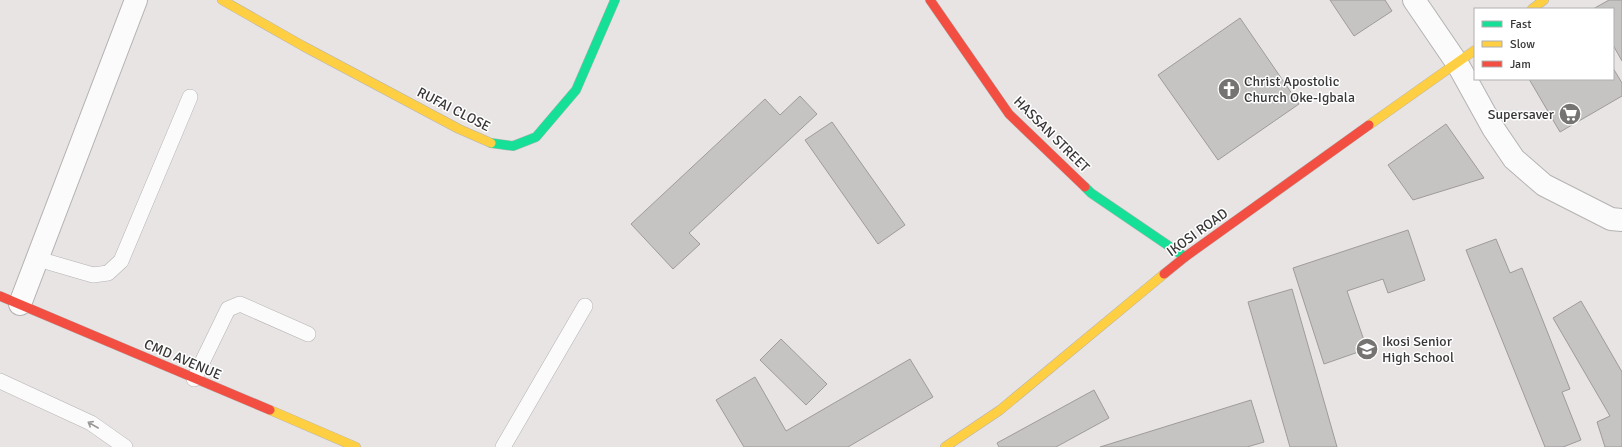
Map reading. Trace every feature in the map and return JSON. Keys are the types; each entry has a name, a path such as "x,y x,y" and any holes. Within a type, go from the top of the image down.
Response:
{"street":[{"path":"20,304 136,0"},
{"name":"RUFAI CLOSE","path":"222,0 303,46 459,129 488,143 513,146 536,137 576,90 615,0"},
{"name":"HASSAN STREET","path":"930,0 1009,114 1091,193 1186,257"},
{"path":"1414,0 1457,63 1494,128 1514,159 1544,185 1611,219 1622,220"},
{"path":"1533,8 1544,0"},
{"name":"IKOSI ROAD","path":"945,447 1000,410 1186,257 1474,51"},
{"name":"CMD AVENUE","path":"0,296 356,447"}],"lane":[{"path":"38,259 94,275 108,273 121,261 190,96"},
{"path":"194,379 228,309 240,304 308,334"},
{"path":"503,447 585,306"},
{"path":"0,381 91,423 125,447"}],"building":[{"path":"1330,0 1385,0 1392,11 1354,36"},
{"path":"1609,0 1622,0 1622,61 1614,47 1614,8 1595,8"},
{"name":"Christ Apostolic Church Oke-Igbala","path":"1240,18 1299,104 1218,160 1158,75"},
{"name":"Supersaver","path":"1614,70 1622,83 1622,96 1560,132 1530,80 1614,80"},
{"path":"800,96 817,114 689,233 700,244 673,269 631,224 765,99 780,115"},
{"path":"832,122 905,225 878,244 805,140"},
{"path":"1446,124 1484,178 1413,200 1388,165"},
{"path":"1408,230 1425,280 1388,293 1383,279 1347,291 1367,349 1324,364 1293,268"},
{"path":"1496,239 1510,273 1522,268 1570,389 1562,392 1581,440 1563,447 1545,447 1466,250"},
{"path":"1292,289 1337,447 1290,447 1248,302"},
{"path":"1581,301 1622,372 1622,447 1605,447 1597,422 1610,416 1553,318"},
{"path":"781,339 827,384 806,405 760,360"},
{"path":"910,359 933,397 848,447 744,447 716,400 755,377 786,431"},
{"path":"1094,390 1109,418 1056,447 999,447 997,443"},
{"path":"1251,400 1264,442 1247,447 1100,447"}],"traffic: fast":[{"path":"491,143 513,146 536,137 576,90 615,0"},
{"path":"1085,187 1091,193 1185,257"}],"traffic: slow":[{"path":"222,0 303,46 459,129 491,143"},
{"path":"1533,8 1544,0"},
{"path":"1369,125 1474,51"},
{"path":"945,447 1000,410 1164,274"},
{"path":"270,410 356,447"}],"traffic: jam":[{"path":"930,0 1009,114 1085,187"},
{"path":"1164,274 1185,257 1369,125"},
{"path":"0,296 270,410"}],"place":[{"name":"Christ Apostolic Church Oke-Igbala","path":"1229,89"},
{"name":"Supersaver","path":"1570,114"},
{"name":"Ikosi Senior High School","path":"1367,349"}]}
